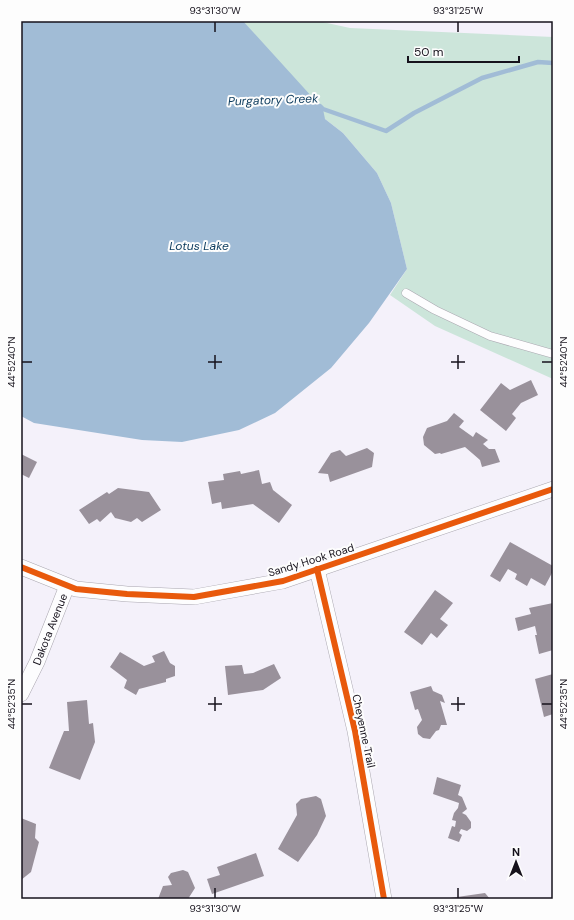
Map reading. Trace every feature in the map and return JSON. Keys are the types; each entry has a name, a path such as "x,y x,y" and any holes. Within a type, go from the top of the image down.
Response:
{"street":[{"name":"Sandy Hook Road","path":"21,567 76,589 127,594 194,597 283,581 553,489"},
{"name":"Cheyenne Trail","path":"316,569 355,731 381,898"},
{"name":"Dakota Avenue","path":"21,694 37,662 67,586"}],"lane":[{"path":"406,293 435,310 490,336 553,354"}],"green space":[{"path":"243,21 318,21 350,28 553,37 553,379 435,326 390,295 407,269 391,203 377,173 343,133 325,119"}],"water":[{"name":"Lotus Lake","path":"21,21 243,21 323,109 325,119 343,133 377,173 391,203 407,269 369,323 331,368 275,413 239,430 182,442 142,440 34,423 21,416"}],"building":[{"path":"531,380 538,395 521,403 512,414 516,418 506,431 480,410 501,383 510,390"},
{"path":"454,413 464,421 459,427 473,437 476,432 488,440 483,444 489,449 495,449 500,462 482,467 480,460 465,447 441,454 435,454 424,445 423,437 427,428 447,421"},
{"path":"367,448 374,453 372,467 330,482 328,474 318,473 331,453 340,450 346,456"},
{"path":"21,454 37,462 29,478 21,474"},
{"path":"259,470 262,484 270,482 273,490 292,505 279,523 253,504 222,509 221,502 212,504 208,482 224,480 223,474 240,471 241,474"},
{"path":"118,488 149,492 161,510 142,522 137,518 131,522 115,518 111,512 100,522 97,519 89,524 79,510 107,492 109,494"},
{"path":"510,542 553,566 553,571 545,586 531,578 527,586 515,579 517,574 508,569 500,582 490,576"},
{"path":"435,590 453,603 440,619 448,625 437,638 431,633 422,645 404,632"},
{"path":"553,603 553,650 539,654 535,635 537,635 535,626 518,631 515,618 531,614 529,608"},
{"path":"164,651 170,663 175,666 175,676 166,679 166,682 139,689 136,695 124,688 127,680 110,667 120,652 144,666 155,662 152,656"},
{"path":"274,664 281,678 263,690 228,695 225,666 242,665 244,674 253,673"},
{"path":"553,674 553,714 544,717 535,679"},
{"path":"431,686 433,691 442,695 445,703 440,701 447,725 441,725 439,730 436,731 430,739 423,738 418,734 417,727 422,720 418,709 415,710 410,692"},
{"path":"87,700 89,724 93,723 95,742 80,780 49,768 64,731 69,731 67,702"},
{"path":"437,777 461,785 458,795 462,797 467,809 462,813 466,815 471,822 471,828 467,831 461,829 459,833 462,835 459,842 448,838 452,826 455,827 456,821 452,820 459,803 433,794"},
{"path":"316,796 321,799 326,816 317,835 298,862 278,849 297,815 296,804 301,799"},
{"path":"21,818 36,824 35,838 39,842 31,872 21,880"},
{"path":"256,853 264,876 212,894 207,879 220,875 217,867"},
{"path":"183,870 188,872 195,888 188,899 158,899 163,886 172,885 168,877 171,873"},
{"path":"485,893 490,899 450,898"}],"waterway":[{"name":"Purgatory Creek","path":"315,107 320,106 323,109 386,131 414,113 482,78 538,62 553,63"}],"cycle path":[{"path":"21,567 76,589 127,594 194,597 283,581 553,489"},
{"path":"317,569 355,731 384,899"}]}
